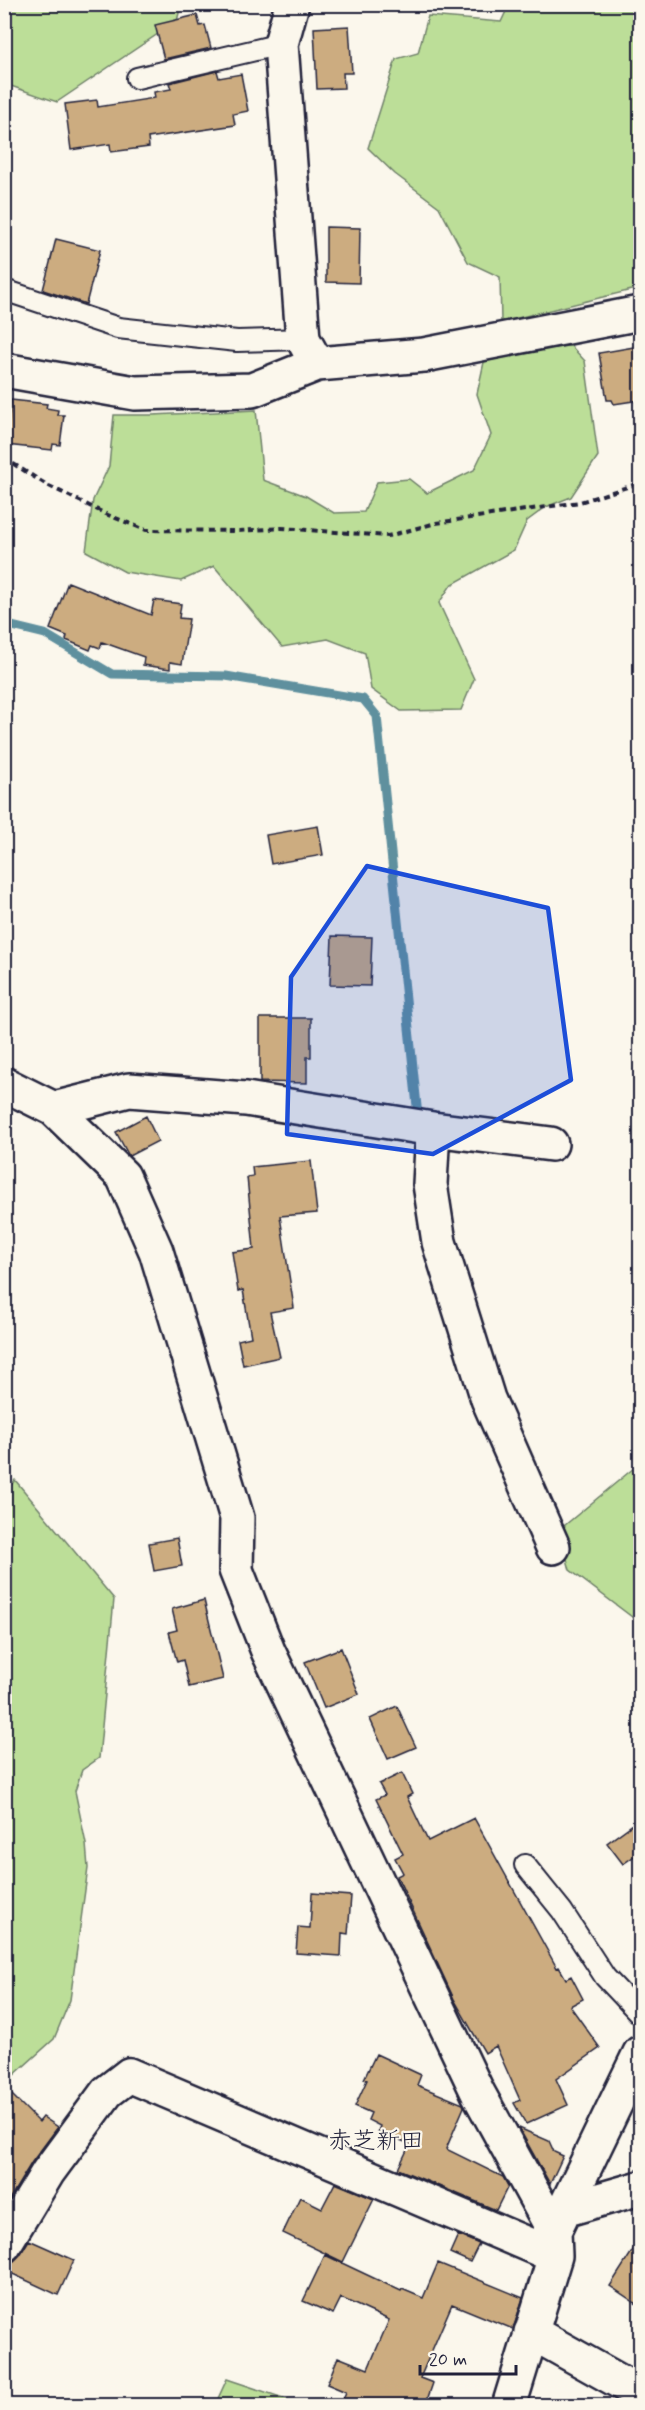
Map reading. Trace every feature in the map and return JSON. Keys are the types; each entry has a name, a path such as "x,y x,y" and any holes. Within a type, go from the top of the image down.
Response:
{"street":[{"path":"292,4 281,44 310,352"},
{"path":"4,370 135,393 252,390 310,352 424,355 640,314"},
{"path":"4,1084 54,1109 123,1176 156,1251 237,1518 236,1570 268,1652 478,2093 558,2232"},
{"path":"54,1109 129,1090 246,1099 434,1130 551,1144"},
{"path":"434,1130 430,1185 439,1242 488,1399 554,1547"},
{"path":"510,2406 558,2232 640,2053"},
{"path":"4,2245 55,2163 107,2092 129,2075 558,2232 640,2188"},
{"path":"531,2332 640,2393"}],"lane":[{"path":"137,78 281,44"},
{"path":"4,290 118,328 237,341 310,352"},
{"path":"525,1865 562,1911 605,1977 640,2014"}],"path":[{"path":"4,458 57,490 108,515 146,530 239,531 282,528 388,536 436,523 580,502 640,483"}],"highlighted area":[{"path":"367,866 548,908 571,1080 433,1154 287,1134 291,977"}],"green space":[{"path":"5,5 181,5 177,21 57,102 5,84"},
{"path":"509,5 640,5 640,288 501,322 500,277 468,262 439,207 395,174 368,148 396,59 418,53 428,16 501,22"},
{"path":"571,346 585,361 598,456 571,497 546,507 527,521 514,550 451,585 439,603 474,679 461,710 401,711 371,689 365,653 328,639 282,647 214,566 181,581 125,572 86,551 93,500 109,466 114,415 256,410 263,480 306,496 334,513 364,512 377,482 409,479 427,493 474,470 491,435 477,394 484,362 543,347"},
{"path":"640,1463 640,1623 570,1570 559,1530"},
{"path":"15,1480 114,1599 99,1758 82,1770 75,1791 86,1844 88,1868 70,2000 54,2039 5,2083 4,1494"},
{"path":"227,2379 304,2405 215,2405"}],"building":[{"path":"197,15 200,26 205,25 211,48 164,59 155,25"},
{"path":"349,26 352,73 343,73 344,88 317,89 314,28"},
{"path":"217,71 219,78 241,74 248,111 233,114 235,125 148,138 149,147 111,152 110,144 71,150 65,104 97,100 98,107 155,98 154,92 171,89 169,83"},
{"path":"326,227 360,228 359,283 326,282"},
{"path":"56,239 100,250 86,304 43,290"},
{"path":"640,346 640,400 614,404 612,400 607,400 599,353"},
{"path":"11,400 47,404 46,408 58,410 57,415 64,415 60,445 53,444 52,450 6,445"},
{"path":"68,582 151,615 154,600 181,604 179,618 189,619 182,664 170,662 170,669 143,665 144,657 102,642 100,648 92,645 90,650 66,640 67,636 50,629"},
{"path":"318,826 323,855 271,864 266,835"},
{"path":"332,936 372,937 370,986 330,985"},
{"path":"260,1018 311,1018 311,1057 307,1057 307,1083 260,1082"},
{"path":"146,1116 158,1141 129,1156 116,1132"},
{"path":"311,1161 317,1213 280,1216 294,1308 270,1312 280,1357 243,1365 238,1340 251,1337 243,1290 238,1291 232,1252 254,1249 247,1177 253,1176 252,1167"},
{"path":"177,1538 182,1566 154,1571 149,1543"},
{"path":"204,1600 223,1679 189,1687 183,1660 177,1662 169,1632 177,1630 172,1609"},
{"path":"341,1648 359,1694 324,1708 305,1662"},
{"path":"397,1706 416,1747 388,1759 370,1719"},
{"path":"402,1773 412,1794 407,1797 428,1841 474,1818 557,1968 559,1967 566,1979 571,1976 583,1999 570,2006 600,2048 556,2079 568,2105 526,2124 514,2103 520,2100 496,2046 485,2053 471,2029 454,1999 397,1876 403,1873 395,1858 403,1854 376,1799 385,1795 379,1784"},
{"path":"640,1819 640,1852 623,1864 607,1843"},
{"path":"312,1893 351,1896 348,1934 342,1933 341,1956 296,1953 298,1927 310,1928"},
{"path":"376,2054 421,2075 417,2085 463,2104 464,2107 446,2149 503,2177 508,2186 496,2210 398,2169 410,2144 378,2131 380,2126 368,2120 371,2113 355,2106"},
{"path":"4,2087 39,2122 43,2117 58,2127 32,2162 4,2208"},
{"path":"519,2128 549,2141 554,2152 563,2156 550,2184"},
{"path":"335,2183 374,2199 343,2262 283,2233 300,2197 322,2208"},
{"path":"458,2235 479,2244 470,2262 450,2253"},
{"path":"640,2239 640,2306 610,2286"},
{"path":"29,2240 74,2260 58,2295 4,2270 4,2264 14,2261"},
{"path":"325,2255 401,2291 402,2289 423,2298 438,2263 523,2298 513,2329 452,2304 420,2378 433,2383 425,2406 340,2406 346,2392 327,2384 338,2357 368,2369 389,2320 341,2298 333,2314 303,2301"}],"waterway":[{"path":"4,624 45,634 112,674 226,676 363,699 377,716 418,1116"}],"district":[{"name":"赤芝新田","path":"376,2141"}]}
